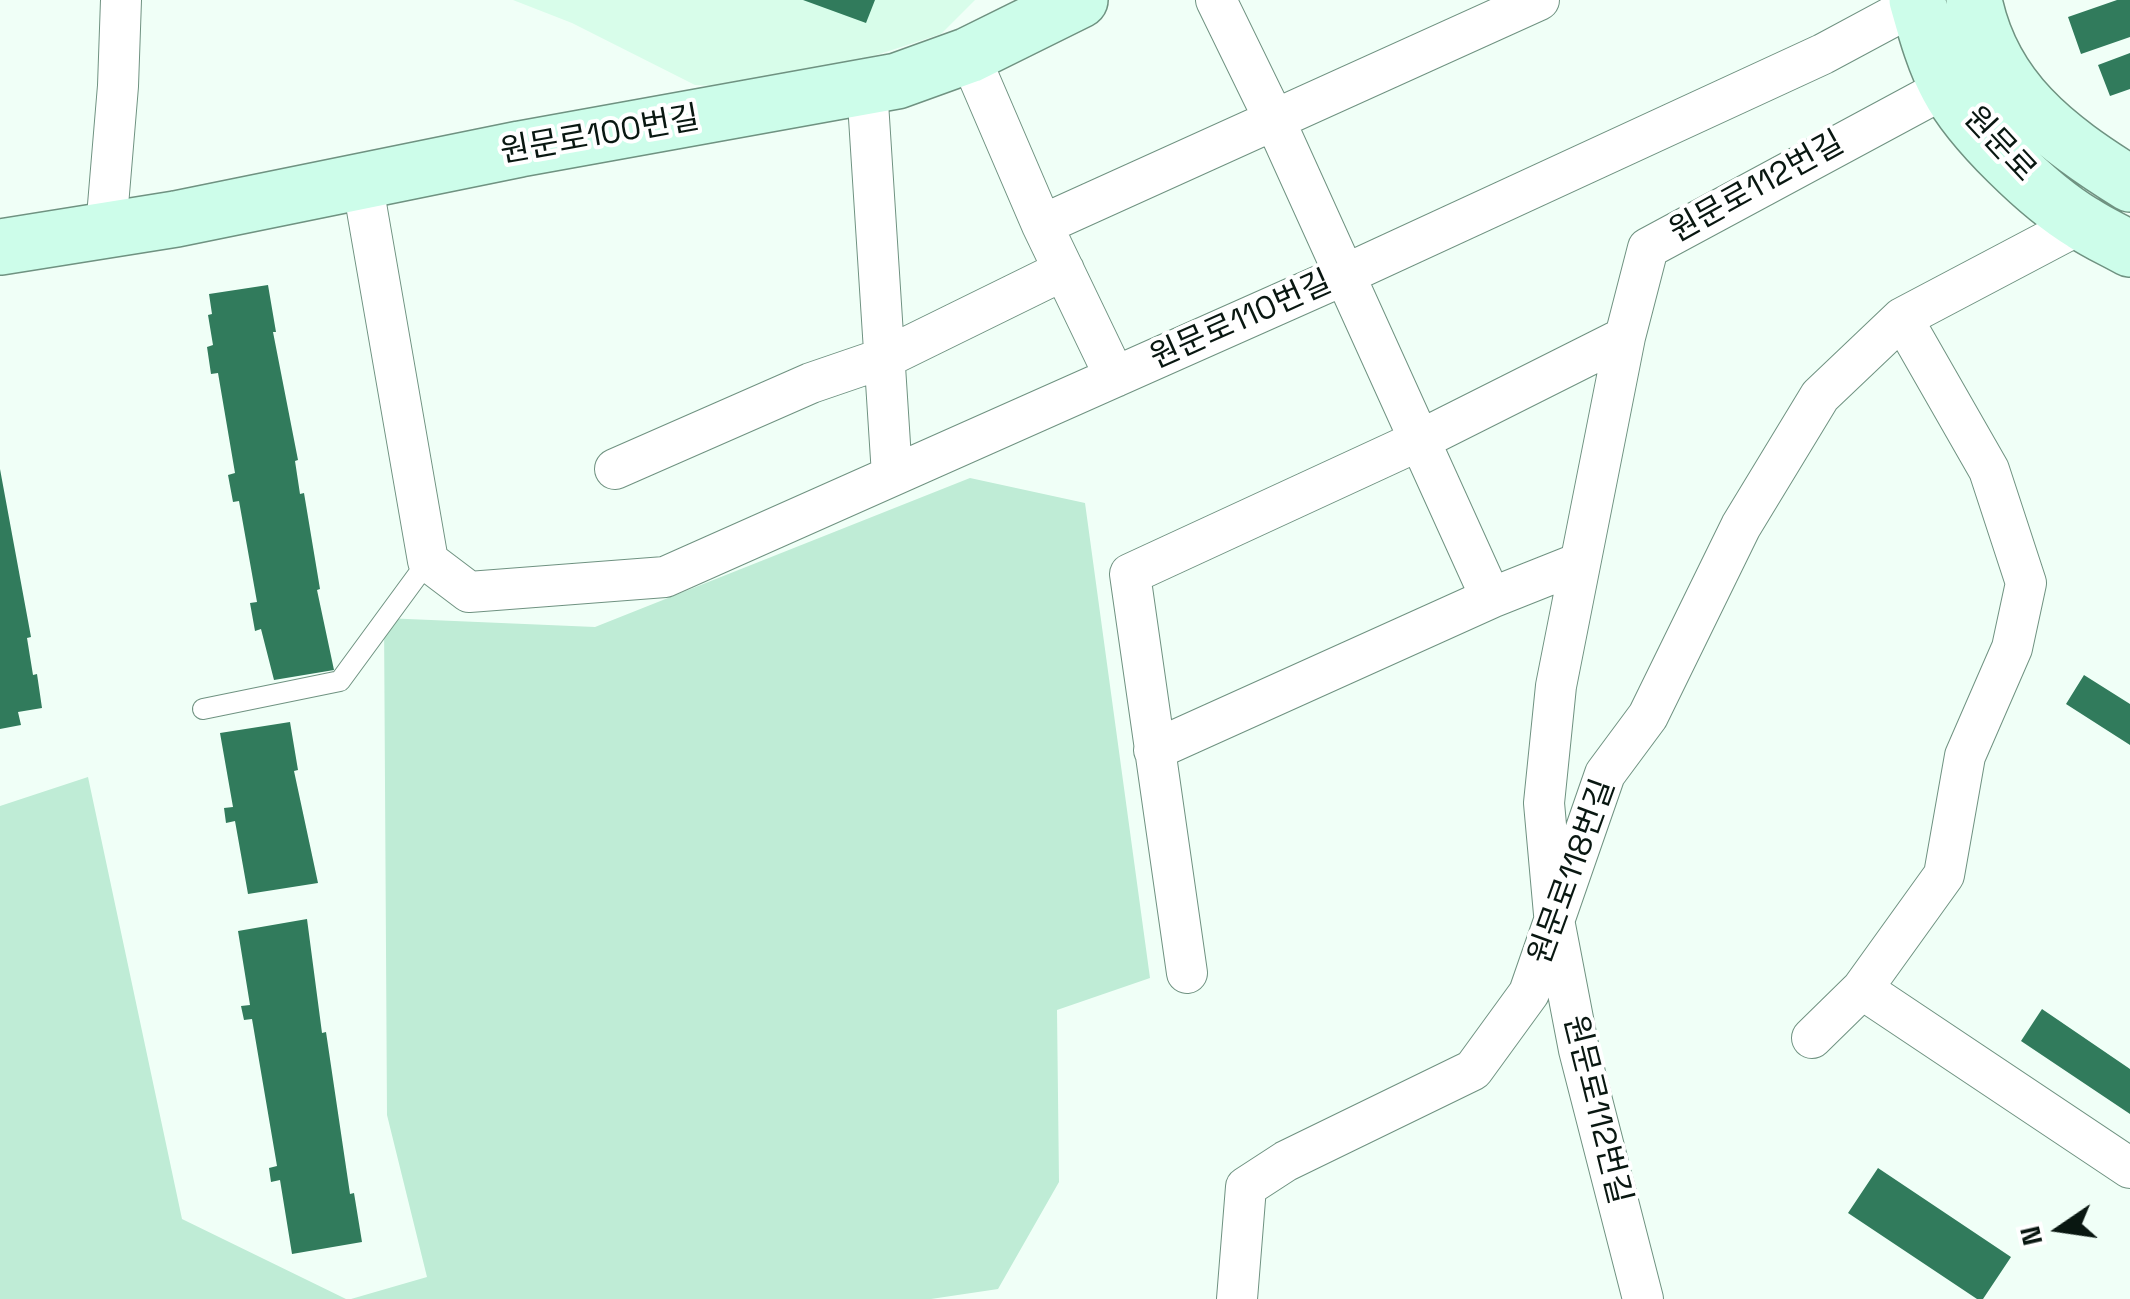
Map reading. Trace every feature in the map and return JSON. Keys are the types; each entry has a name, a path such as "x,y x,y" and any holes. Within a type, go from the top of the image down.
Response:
{"street":[{"path":"106,230 121,0"},
{"name":"원문로100번길","path":"0,248 897,81 969,55 1080,0"},
{"path":"1216,0 1491,598"},
{"path":"1042,225 1539,0"},
{"name":"원문로","path":"1974,0 2000,69 2026,106 2079,153 2130,184"},
{"name":"원문로110번길","path":"969,55 1042,225 1115,377 1823,54 1918,1"},
{"name":"원문로","path":"1918,1 1948,86 2006,158 2055,204 2130,249"},
{"name":"원문로112번길","path":"1643,1299 1579,1050 1555,925 1544,803 1556,686 1626,336 1648,248 1948,86"},
{"path":"867,87 892,476"},
{"path":"362,181 428,561 470,592 665,576 1115,377"},
{"name":"원문로118번길","path":"1238,1299 1246,1188 1286,1160 1472,1070 1529,993 1605,774 1648,716 1740,526 1820,396 1902,318 2082,222"},
{"path":"615,469 811,383 886,356 1064,270"},
{"path":"1812,1038 1862,989 1944,875 1965,756 2012,648 2026,584 1989,470 1902,318"},
{"path":"1186,972 1130,574 1418,441 1626,336"},
{"path":"1154,750 1491,598 1579,564"},
{"path":"1862,989 2130,1168"}],"lane":[{"path":"203,709 340,681 428,561"}],"shaded area":[{"path":"513,0 975,0 941,34 772,89 695,85 572,23"},
{"path":"970,478 1085,503 1150,978 1057,1010 1059,1182 998,1289 931,1299 351,1299 427,1277 387,1115 384,618 595,627"},
{"path":"88,777 182,1219 346,1299 0,1299 0,806"}],"building":[{"path":"803,0 875,0 866,23"},
{"path":"2117,0 2130,0 2130,37 2081,54 2068,17"},
{"path":"2130,53 2130,89 2110,96 2098,65"},
{"path":"268,285 273,332 298,460 295,461 300,494 304,493 320,589 317,590 334,670 274,680 261,629 255,631 250,603 257,602 239,501 233,502 228,475 235,473 218,373 211,374 207,347 213,345 209,294"},
{"path":"0,469 31,637 27,638 33,675 37,674 42,708 18,712 21,725 0,729"},
{"path":"2084,675 2130,704 2130,745 2066,704"},
{"path":"290,722 298,770 294,771 318,883 248,894 235,821 226,823 224,808 233,807 220,733"},
{"path":"307,919 322,1033 326,1032 350,1194 354,1193 362,1242 292,1254 280,1180 271,1182 269,1168 277,1166 252,1019 244,1020 241,1006 250,1005 238,931"},
{"path":"2042,1009 2130,1069 2130,1114 2021,1041"},
{"path":"1878,1168 2011,1257 1983,1299 1977,1299 1848,1213"}]}
